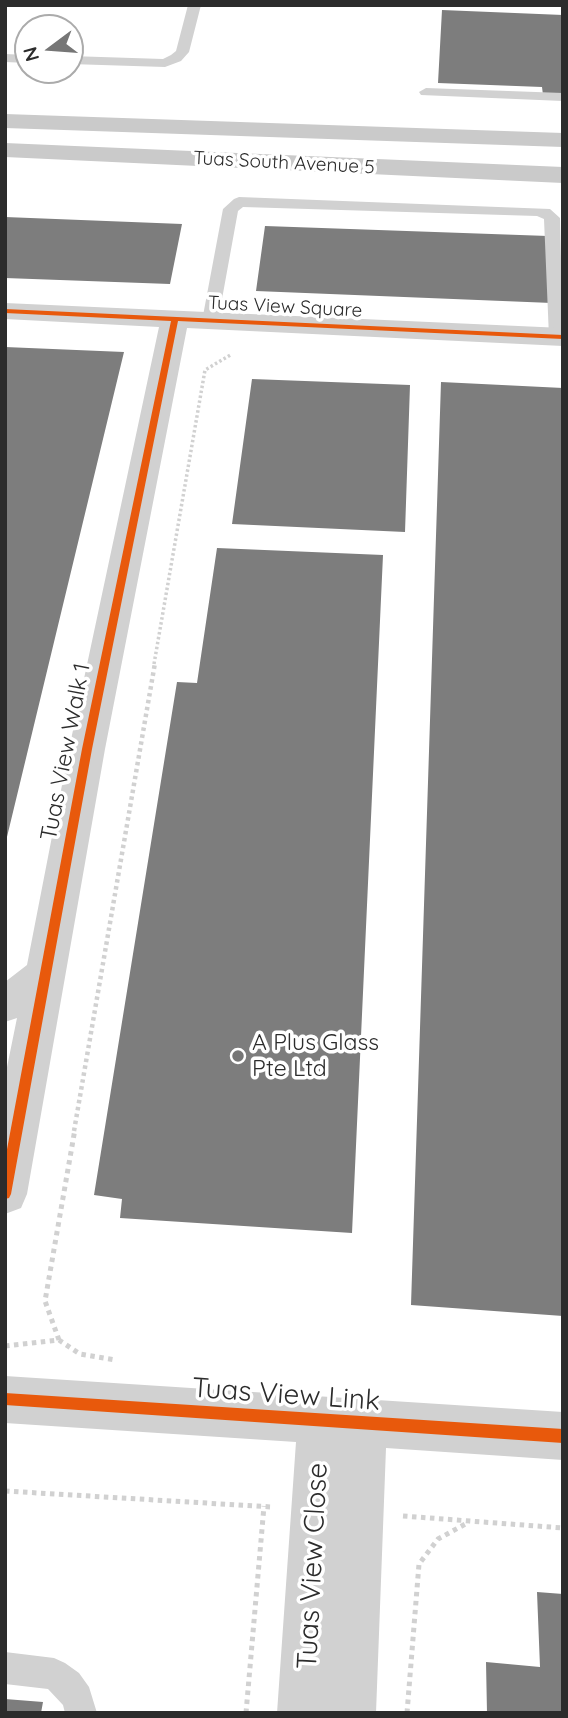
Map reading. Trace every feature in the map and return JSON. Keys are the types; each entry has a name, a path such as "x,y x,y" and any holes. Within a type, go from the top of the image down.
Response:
{"main road":[{"name":"Tuas South Avenue 5","path":"5,121 563,141"},
{"name":"Tuas South Avenue 5","path":"5,150 563,175"}],"street":[{"name":"Tuas View Square","path":"5,311 560,337"},
{"name":"Tuas View Walk 1","path":"5,1194 90,735 175,319"},
{"path":"5,1005 47,972"},
{"name":"Tuas View Link","path":"5,1399 563,1436"},
{"name":"Tuas View Close","path":"305,1713 342,1421"},
{"name":"Tuas View Close","path":"342,1421 348,1713"}],"lane":[{"path":"84,61 164,63 176,58 182,52 195,5"},
{"path":"426,92 563,97"},
{"path":"210,321 231,208 239,202 537,211 545,212 552,218 560,337"},
{"path":"5,1668 54,1674 68,1684 78,1698 81,1713"}],"path":[{"path":"59,1340 45,1301 205,370 232,354"},
{"path":"246,1713 264,1506"},
{"path":"407,1713 419,1564 438,1539 471,1521"}],"building":[{"path":"442,10 563,15 563,96 543,95 542,87 438,83"},
{"path":"5,217 182,224 170,284 5,278"},
{"path":"265,226 548,236 552,303 256,291"},
{"path":"5,347 124,352 6,841 5,840"},
{"path":"252,379 410,385 405,532 232,524"},
{"path":"441,382 563,388 563,1316 411,1305"},
{"name":"A Plus Glass Pte Ltd","path":"217,548 383,555 352,1233 120,1218 122,1199 94,1195 177,682 197,683"},
{"path":"537,1592 563,1594 563,1713 487,1713 486,1662 540,1667"},
{"path":"5,1699 43,1702 41,1713 5,1713"}],"cycle path":[{"path":"5,311 563,337"},
{"path":"5,1194 87,749 175,319"},
{"path":"5,1399 563,1436"}],"place":[{"name":"A Plus Glass Pte Ltd","path":"238,1056"}]}
